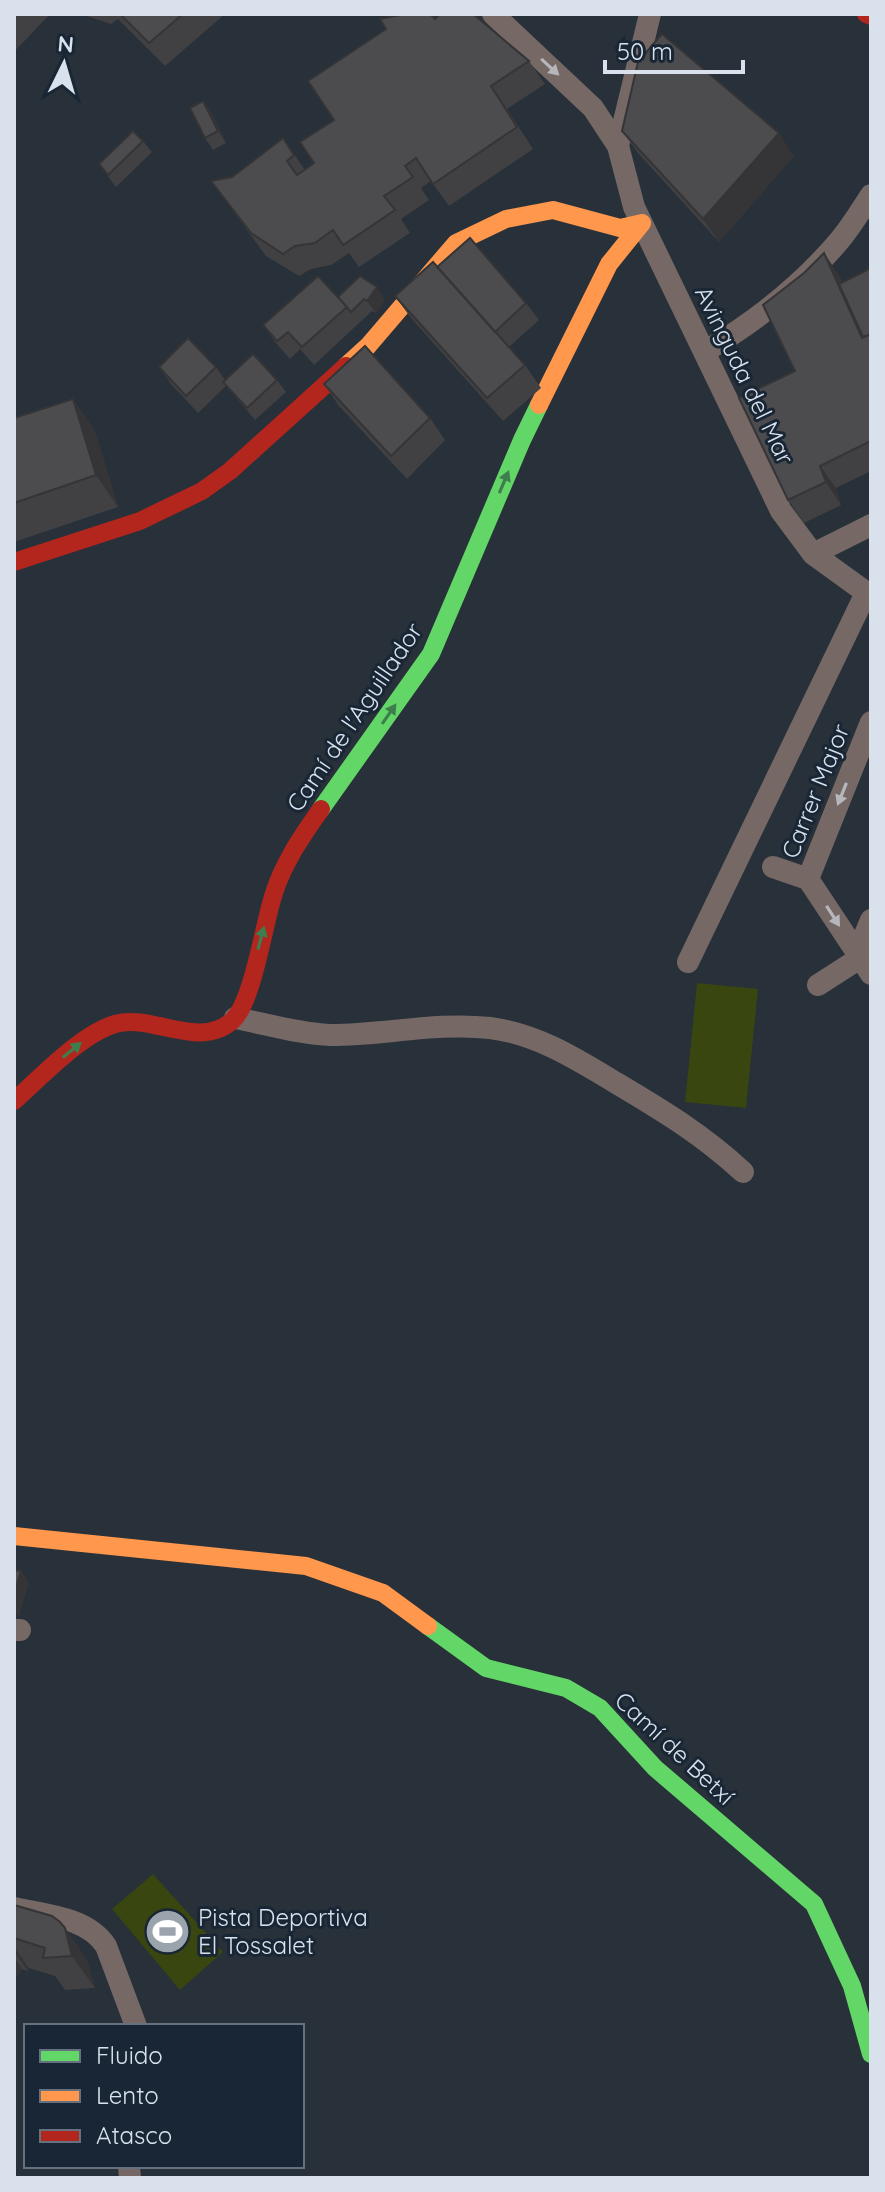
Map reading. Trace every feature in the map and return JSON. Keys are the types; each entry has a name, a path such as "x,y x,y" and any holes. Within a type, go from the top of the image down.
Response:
{"street":[{"name":"Avinguda del Mar","path":"493,14 593,108 618,146 634,207 781,511 813,554 869,594"},
{"name":"Avinguda del Mar","path":"618,146 650,14"},
{"path":"704,352 735,334 792,291 841,240 871,195"},
{"path":"14,562 140,521 202,491 230,471 368,346 456,243 506,219 553,210 620,228 642,223"},
{"name":"Camí de l'Aguillador","path":"235,1018 246,998 274,892 293,849 431,654 522,440 609,264 642,223"},
{"path":"813,554 871,525"},
{"path":"688,962 869,594"},
{"name":"Carrer Major","path":"808,879 871,722"},
{"name":"Carrer Major","path":"773,867 808,879 863,962"},
{"path":"818,985 863,962 871,920"},
{"path":"14,1101 77,1044 114,1024 130,1022 197,1032 215,1030 235,1018 328,1035 490,1028 516,1033 559,1048 682,1122 743,1172"},
{"name":"Camí de Betxí","path":"14,1536 306,1566 383,1593 486,1668 566,1688 600,1708 655,1768 814,1904 852,1986 871,2054"},
{"path":"14,1908 69,1920 99,1935 135,2024"}],"green space":[{"path":"697,983 758,989 746,1108 685,1102"},
{"name":"Pista Deportiva El Tossalet","path":"153,1874 223,1952 180,1990 112,1909"}],"building":[{"path":"120,14 183,14 149,43"},
{"path":"430,14 435,19 440,14 473,14 529,61 491,86 517,127 433,184 416,158 405,166 413,177 384,196 395,210 343,245 333,230 315,243 295,246 283,254 251,233 211,181 232,177 283,138 294,155 287,161 297,175 314,163 300,142 334,120 308,81 386,29 380,19"},
{"path":"662,34 779,133 703,219 622,131 638,62"},
{"path":"203,101 218,131 205,138 190,108"},
{"path":"133,131 143,141 108,175 99,164"},
{"path":"470,238 526,303 495,332 437,267"},
{"path":"824,253 862,338 871,334 871,441 820,466 826,482 788,500 739,398 795,371 763,305"},
{"path":"433,262 525,365 487,398 395,296"},
{"path":"871,268 871,334 863,337 839,284"},
{"path":"318,276 347,307 302,347 288,332 277,341 263,325"},
{"path":"360,276 377,287 367,301 364,299 351,312 338,297"},
{"path":"188,338 216,367 186,396 159,367"},
{"path":"365,346 430,418 391,456 324,384"},
{"path":"253,354 277,380 247,408 223,382"},
{"path":"73,399 96,475 14,503 14,418"},
{"path":"14,1570 21,1571 14,1594"},
{"path":"14,1905 52,1916 60,1922 65,1928 72,1956 43,1958 45,1948 14,1938"}],"traffic: fast":[{"path":"321,809 431,654 539,405"},
{"path":"428,1626 486,1668 566,1688 600,1708 655,1768 814,1904 852,1986 871,2054"}],"traffic: slow":[{"path":"346,366 368,346 456,243 506,219 553,210 620,228 642,223"},
{"path":"539,405 609,264 642,223"},
{"path":"14,1536 306,1566 383,1593 428,1626"}],"traffic: jam":[{"path":"866,14 871,16"},
{"path":"14,562 140,521 202,491 230,471 346,366"},
{"path":"14,1101 75,1046 115,1024 144,1023 206,1032 220,1029 233,1020 252,979 278,882 294,850 321,809"}],"place":[{"name":"Pista Deportiva El Tossalet","path":"167,1931"}]}
